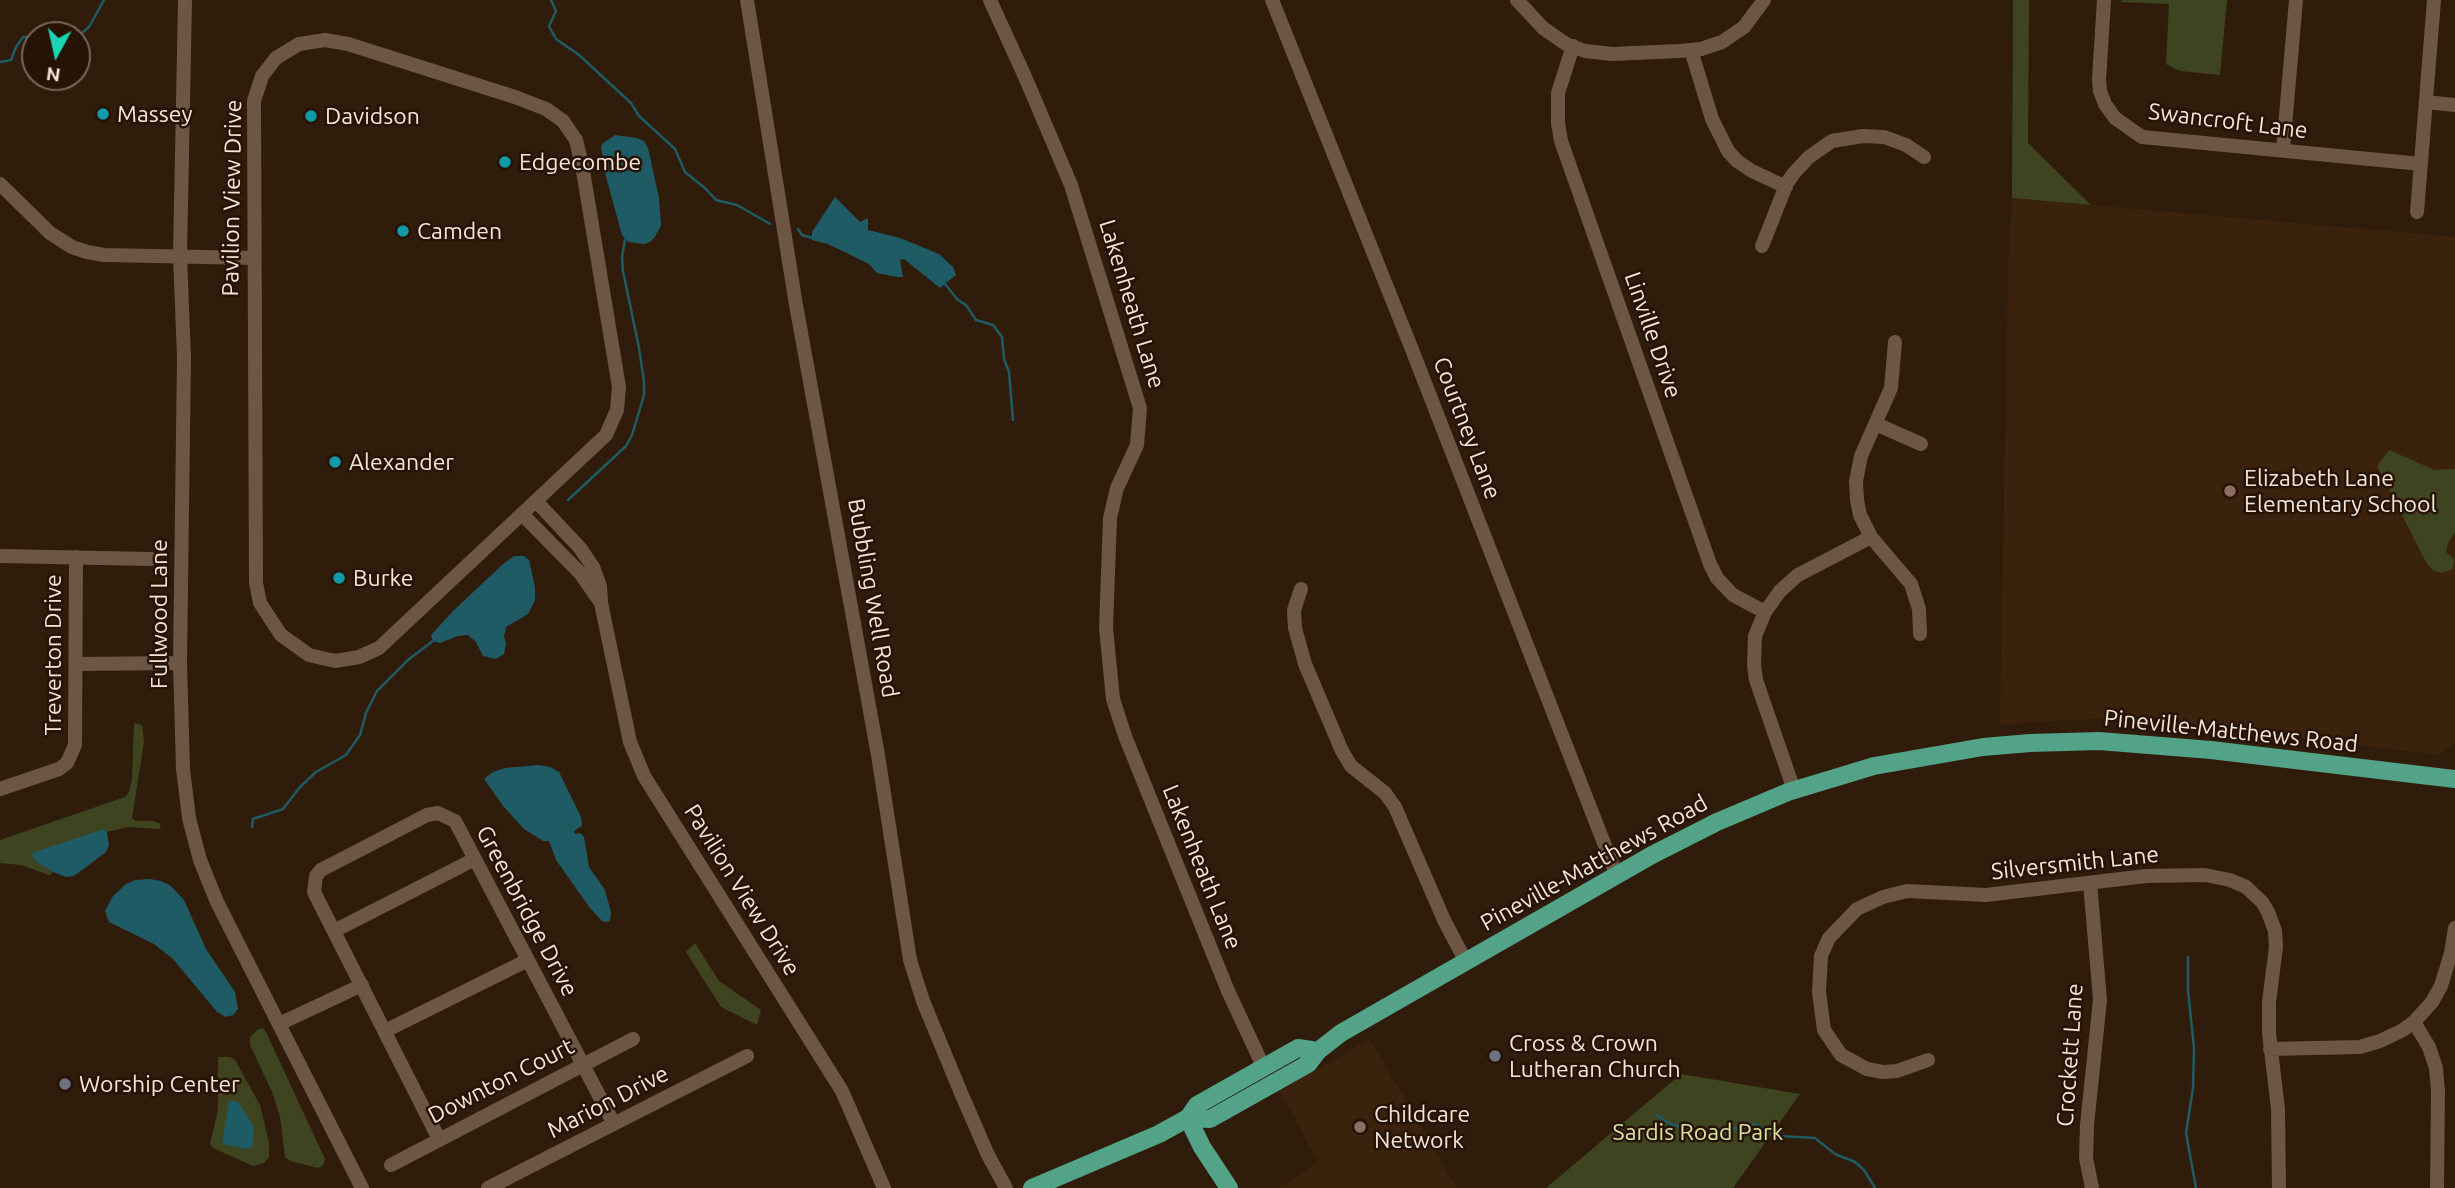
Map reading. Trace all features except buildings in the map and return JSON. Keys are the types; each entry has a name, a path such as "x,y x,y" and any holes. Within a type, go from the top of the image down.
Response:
{"main road":[{"name":"Pineville-Matthews Road","path":"1188,1118 1210,1119 1308,1064 1318,1051 1341,1033 1616,874 1717,822 1794,790 1874,766 1948,752 2075,741 2189,747 2455,779"},
{"path":"1032,1188 1159,1134 1188,1118 1198,1105 1298,1048 1318,1051"},
{"path":"1188,1118 1202,1147 1229,1188"}],"street":[{"name":"Fullwood Lane","path":"185,0 180,256 184,356 180,663 183,769 194,838 214,895 362,1188"},
{"name":"Bubbling Well Road","path":"747,0 796,305 863,666 910,960 923,1001 961,1093 988,1155 1006,1188"},
{"name":"Lakenheath Lane","path":"990,0 1027,79 1071,185 1140,408 1137,444 1117,488 1110,518 1106,628 1113,699 1125,736 1217,966 1263,1066"},
{"name":"Courtney Lane","path":"1272,0 1411,347 1616,874"},
{"path":"1517,0 1543,28 1573,46 1585,51 1612,54 1691,50 1722,43 1752,18 1764,0"},
{"name":"Swancroft Lane","path":"2104,0 2100,91 2115,118 2128,129 2158,140 2421,164"},
{"path":"2283,150 2296,0"},
{"path":"2417,212 2434,0"},
{"name":"Pavilion View Drive","path":"325,40 348,44 515,97 558,116 576,140 619,395 617,410 606,435 536,501 386,641 367,654 352,659 327,660 309,655 281,635 260,603 256,588 254,101 266,68 289,48 325,40"},
{"name":"Linville Drive","path":"1573,46 1558,93 1561,141 1710,565 1717,578 1733,595 1765,612"},
{"path":"1691,50 1712,119 1728,151 1737,162 1786,187"},
{"path":"2426,102 2455,105"},
{"path":"1762,246 1794,173 1809,157 1832,141 1863,136 1884,137 1906,145 1924,157"},
{"path":"0,184 50,233 72,247 104,255 254,258"},
{"path":"1895,342 1891,388 1861,456 1856,481 1860,515 1871,537 1911,584 1919,609 1920,634"},
{"path":"1876,424 1921,444"},
{"name":"Pavilion View Drive","path":"536,501 586,557 597,576 630,742 638,764 842,1091 884,1188"},
{"name":"Pavilion View Drive","path":"522,514 580,573 601,603"},
{"path":"1794,790 1756,680 1755,636 1765,612 1780,590 1798,575 1871,537"},
{"path":"0,556 152,559"},
{"name":"Treverton Drive","path":"0,789 59,769 72,755 76,735 76,557"},
{"path":"1301,589 1294,610 1294,628 1305,664 1342,751 1351,766 1385,793 1395,807 1444,920 1466,962"},
{"path":"76,664 180,663"},
{"name":"Greenbridge Drive","path":"439,1139 314,892 316,876 321,870 428,815 438,813 455,821 614,1124"},
{"path":"334,931 475,859"},
{"name":"Silversmith Lane","path":"1928,1060 1897,1072 1883,1072 1857,1065 1835,1048 1822,1021 1819,975 1824,947 1837,928 1857,909 1896,893 1918,890 1986,895 2146,876 2214,876 2238,883 2254,894 2268,912 2276,940 2269,1014 2270,1049 2278,1109 2278,1188"},
{"name":"Crockett Lane","path":"2090,883 2100,999 2086,1136 2086,1158 2092,1188"},
{"path":"2270,1049 2360,1047 2380,1041 2414,1022 2432,1002 2444,979 2455,928"},
{"path":"384,1031 528,960"},
{"path":"279,1024 362,985"},
{"path":"2414,1022 2429,1047 2436,1068 2437,1188"},
{"name":"Downton Court","path":"391,1165 633,1039"},
{"name":"Marion Drive","path":"488,1188 747,1056"}],"shaded area":[{"name":"Elizabeth Lane Elementary School","path":"2012,198 2455,237 2455,743 2439,755 2166,721 2090,719 2000,724 2008,264"},
{"name":"Childcare Network","path":"1370,1039 1457,1188 1278,1188 1318,1162 1280,1091"}],"green space":[{"path":"2013,0 2029,0 2028,143 2091,205 2012,198"},
{"path":"2227,0 2220,75 2180,71 2166,64 2169,4 2120,2"},
{"path":"2389,450 2435,470 2455,469 2455,532 2446,552 2454,560 2453,569 2443,573 2434,571 2427,564 2377,466"},
{"path":"134,723 142,725 144,742 132,818 136,821 159,823 161,827 128,827 107,832 104,829 38,863 53,872 49,875 21,865 0,863 0,840 125,797 132,779"},
{"path":"695,943 719,981 761,1010 757,1025 721,1007 686,952"},
{"path":"262,1028 325,1159 323,1165 318,1168 290,1161 285,1157 280,1117 273,1094 250,1045 250,1037"},
{"path":"218,1057 235,1060 260,1105 269,1143 269,1157 264,1163 253,1166 213,1148 210,1144 218,1110"},
{"name":"Sardis Road Park","path":"1681,1074 1800,1094 1733,1188 1546,1188"}],"water":[{"path":"615,135 637,138 644,141 648,148 659,198 661,225 655,237 644,244 628,242 622,235 605,173 601,147"},
{"path":"835,197 860,222 868,218 868,230 900,238 939,254 953,267 956,275 940,288 904,259 900,260 903,277 877,273 869,264 828,244 812,240 812,232"},
{"path":"514,556 524,556 529,560 535,600 528,614 506,627 504,654 496,659 483,656 476,642 468,635 440,643 433,641 431,635 453,611"},
{"path":"539,765 559,772 581,817 582,826 574,831 584,837 589,867 605,890 611,912 610,921 602,921 590,908 556,860 549,841 543,841 524,829 484,779 505,768"},
{"path":"104,829 109,845 106,852 74,876 66,877 53,872 32,856 34,852"},
{"path":"150,879 171,886 184,900 206,949 235,992 238,1009 233,1015 226,1017 217,1012 173,959 154,944 109,922 105,911 113,896 126,884"},
{"path":"229,1100 239,1103 254,1127 252,1147 247,1149 222,1144"}],"waterway":[{"path":"91,23 104,0"},
{"path":"551,0 556,11 549,26 556,39 579,55 631,103 639,116 675,149 685,172 716,200 737,205 770,224"},
{"path":"0,62 11,60 21,40"},
{"path":"798,229 802,235 813,238"},
{"path":"568,500 626,446 644,395 639,348 623,271 625,240"},
{"path":"945,284 958,300 966,305 976,320 993,325 1002,337 1004,359 1009,372 1013,420"},
{"path":"252,827 253,819 283,809 316,772 346,755 360,735 366,713 377,691 409,659 433,641"},
{"path":"2188,957 2188,990 2194,1048 2193,1088 2186,1133 2196,1188"},
{"path":"1657,1115 1672,1125 1699,1129 1731,1129 1754,1124 1779,1136 1815,1138 1835,1154 1855,1162 1864,1170 1875,1188"}],"place":[{"name":"Massey","path":"103,114"},
{"name":"Davidson","path":"311,116"},
{"name":"Edgecombe","path":"505,162"},
{"name":"Camden","path":"403,231"},
{"name":"Alexander","path":"335,462"},
{"name":"Elizabeth Lane Elementary School","path":"2230,491"},
{"name":"Burke","path":"339,578"},
{"name":"Cross & Crown Lutheran Church","path":"1495,1056"},
{"name":"Worship Center","path":"65,1084"},
{"name":"Childcare Network","path":"1360,1127"}]}
